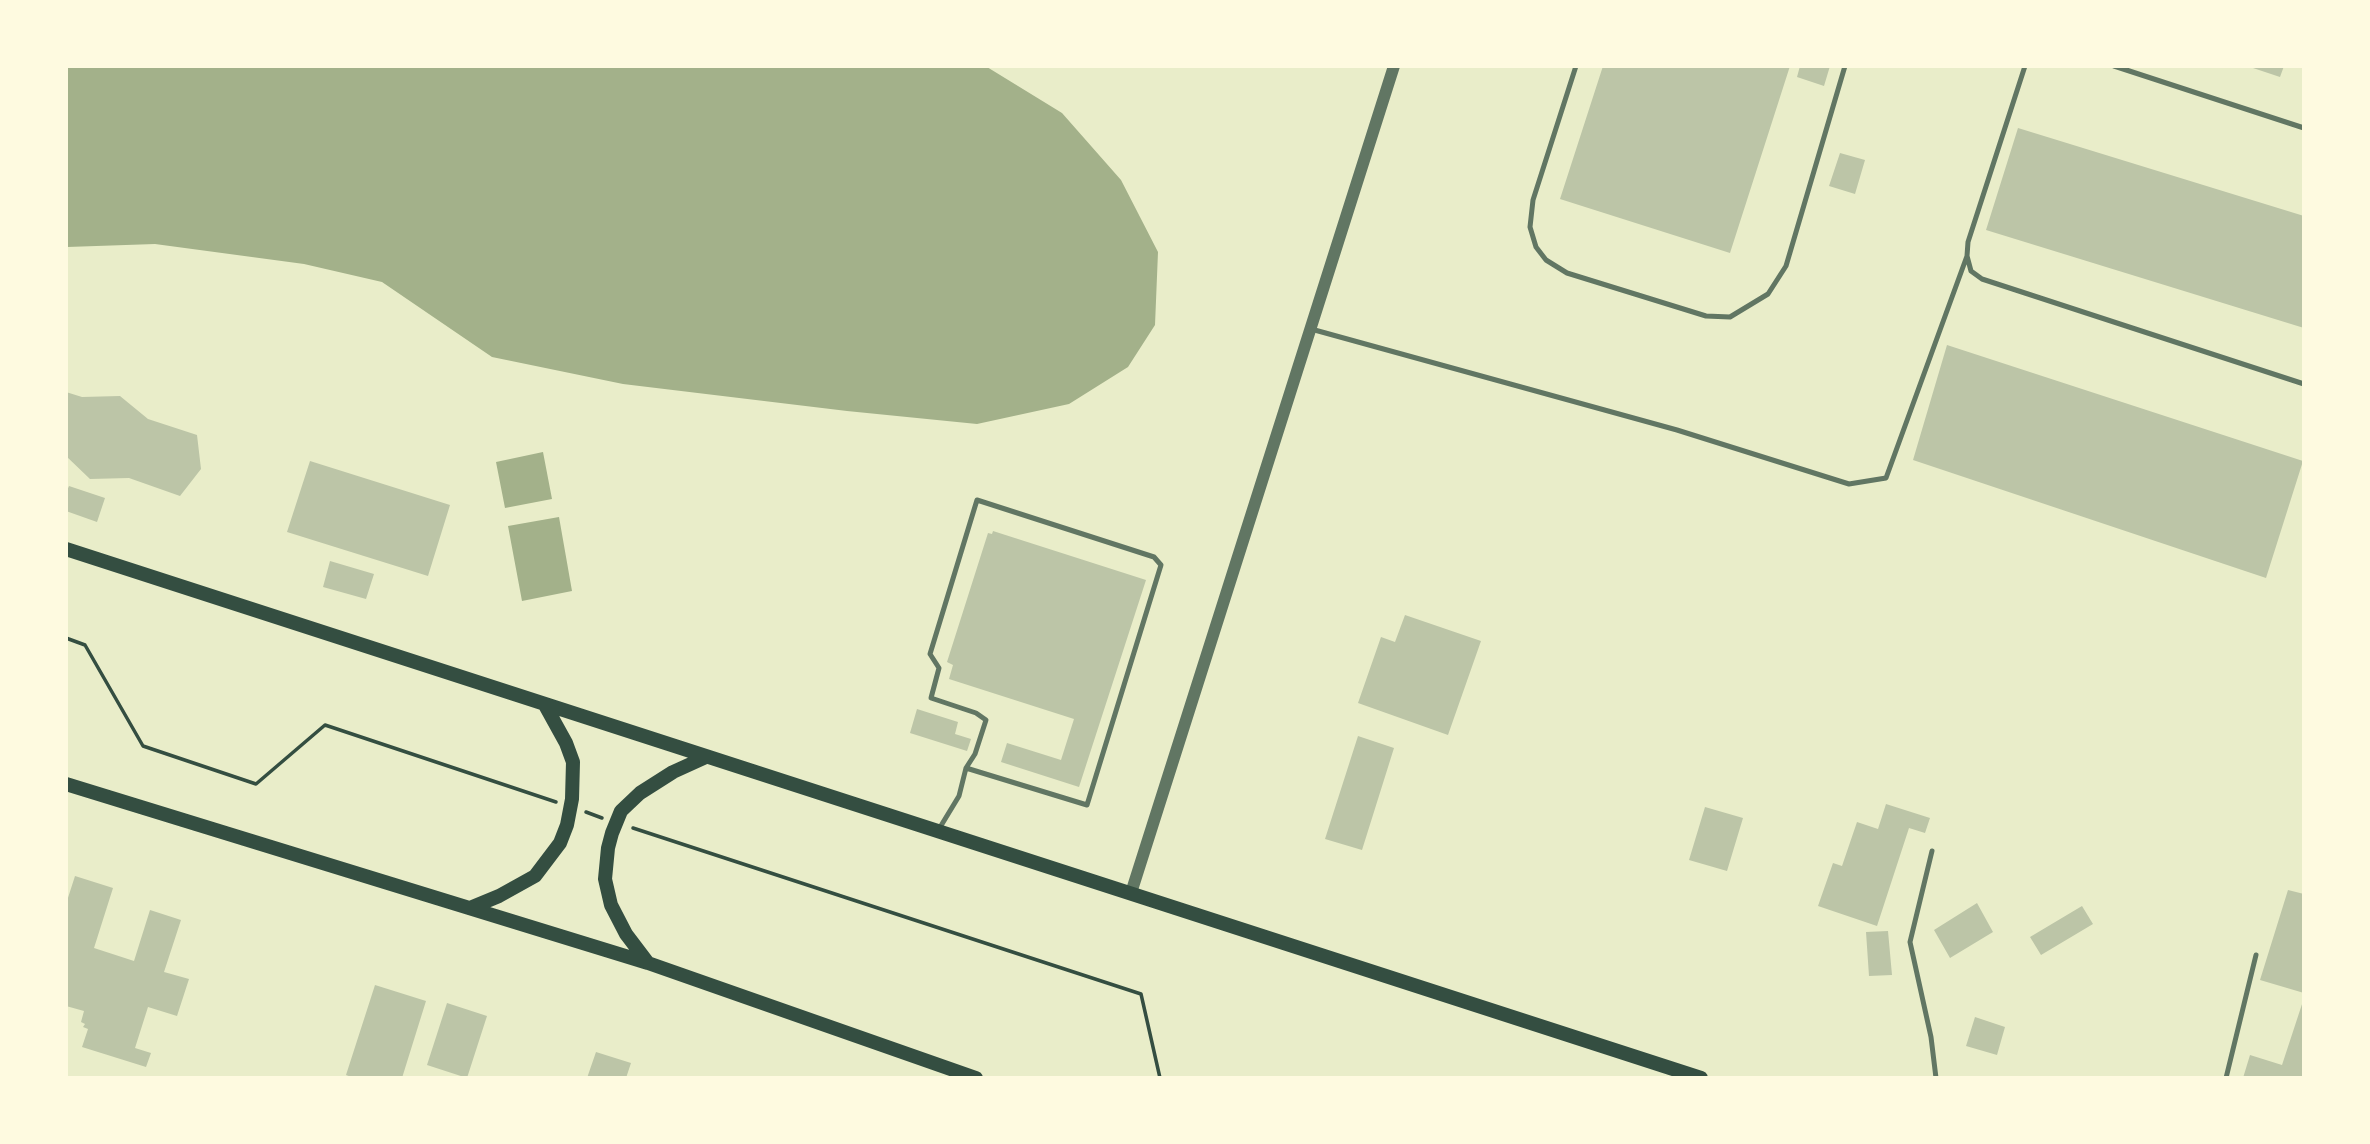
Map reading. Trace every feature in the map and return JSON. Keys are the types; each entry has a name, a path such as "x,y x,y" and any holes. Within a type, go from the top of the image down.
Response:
{"main road":[{"path":"66,549 1701,1077"},
{"path":"470,908 535,876 560,843 567,825 572,799 573,762 545,705"},
{"path":"648,963 626,934 611,905 606,879 612,833 621,811 640,793 673,772 706,757"},
{"path":"66,784 648,963 976,1077"}],"street":[{"path":"1131,892 1394,66"}],"lane":[{"path":"1576,66 1533,200 1530,227 1536,247 1546,260 1567,273 1706,316 1730,317 1768,294 1786,265 1844,66"},
{"path":"1310,329 1677,430 1849,484 1886,478 1967,257 1968,242 2025,66"},
{"path":"2114,66 2303,126"},
{"path":"1967,257 1971,271 1982,279 2304,384"},
{"path":"937,831 959,796 966,768 975,754 986,720 976,713 931,698 939,668 930,654 977,500 1154,557 1161,565 1087,805 966,768"},
{"path":"1932,851 1910,942 1931,1037 1936,1077"},
{"path":"2226,1077 2256,955"}],"shaded area":[{"path":"66,67 987,67 1062,113 1121,180 1158,252 1155,325 1128,367 1069,404 977,424 623,384 492,357 382,282 304,264 155,244 67,247"},
{"path":"543,452 552,499 505,508 496,462"},
{"path":"559,517 572,591 522,601 508,526"}],"building":[{"path":"1603,66 1790,66 1730,253 1560,199"},
{"path":"1800,66 1830,66 1824,86 1797,77"},
{"path":"2247,66 2284,66 2280,77"},
{"path":"2018,128 2304,216 2304,328 1986,230"},
{"path":"1840,153 1865,160 1855,194 1829,186"},
{"path":"1947,345 2303,461 2266,578 1913,460"},
{"path":"66,392 82,397 120,396 148,419 197,435 201,469 180,496 129,478 90,479 66,456"},
{"path":"310,461 450,505 428,576 287,532"},
{"path":"69,486 105,498 97,522 66,511 66,493"},
{"path":"993,531 1146,580 1079,787 1001,762 1007,743 1061,760 1074,719 949,679 953,665 947,662 988,533 992,534"},
{"path":"330,561 374,574 366,599 323,587"},
{"path":"1405,615 1481,641 1448,735 1358,703 1381,637 1395,642"},
{"path":"917,709 958,722 955,734 971,739 967,751 910,733"},
{"path":"1358,736 1394,748 1362,850 1325,839"},
{"path":"1886,804 1930,818 1925,833 1909,828 1877,926 1818,906 1833,863 1842,866 1857,822 1878,829"},
{"path":"1705,807 1743,818 1727,871 1689,860"},
{"path":"75,876 113,888 94,948 134,961 150,910 181,920 164,972 189,979 177,1016 148,1007 135,1048 151,1053 146,1067 82,1047 88,1029 83,1027 85,1024 81,1022 84,1011 66,1006 66,904"},
{"path":"2288,890 2304,894 2304,993 2260,980"},
{"path":"1977,903 1993,932 1950,958 1934,930"},
{"path":"2082,906 2093,924 2041,955 2030,937"},
{"path":"1888,931 1892,975 1869,976 1866,932"},
{"path":"375,985 426,1001 402,1078 354,1078 346,1075"},
{"path":"2304,998 2304,1078 2243,1078 2250,1055 2282,1065"},
{"path":"447,1003 487,1016 467,1078 427,1065"},
{"path":"1975,1017 2005,1027 1997,1055 1966,1046"},
{"path":"596,1052 631,1063 626,1078 587,1078"}]}
